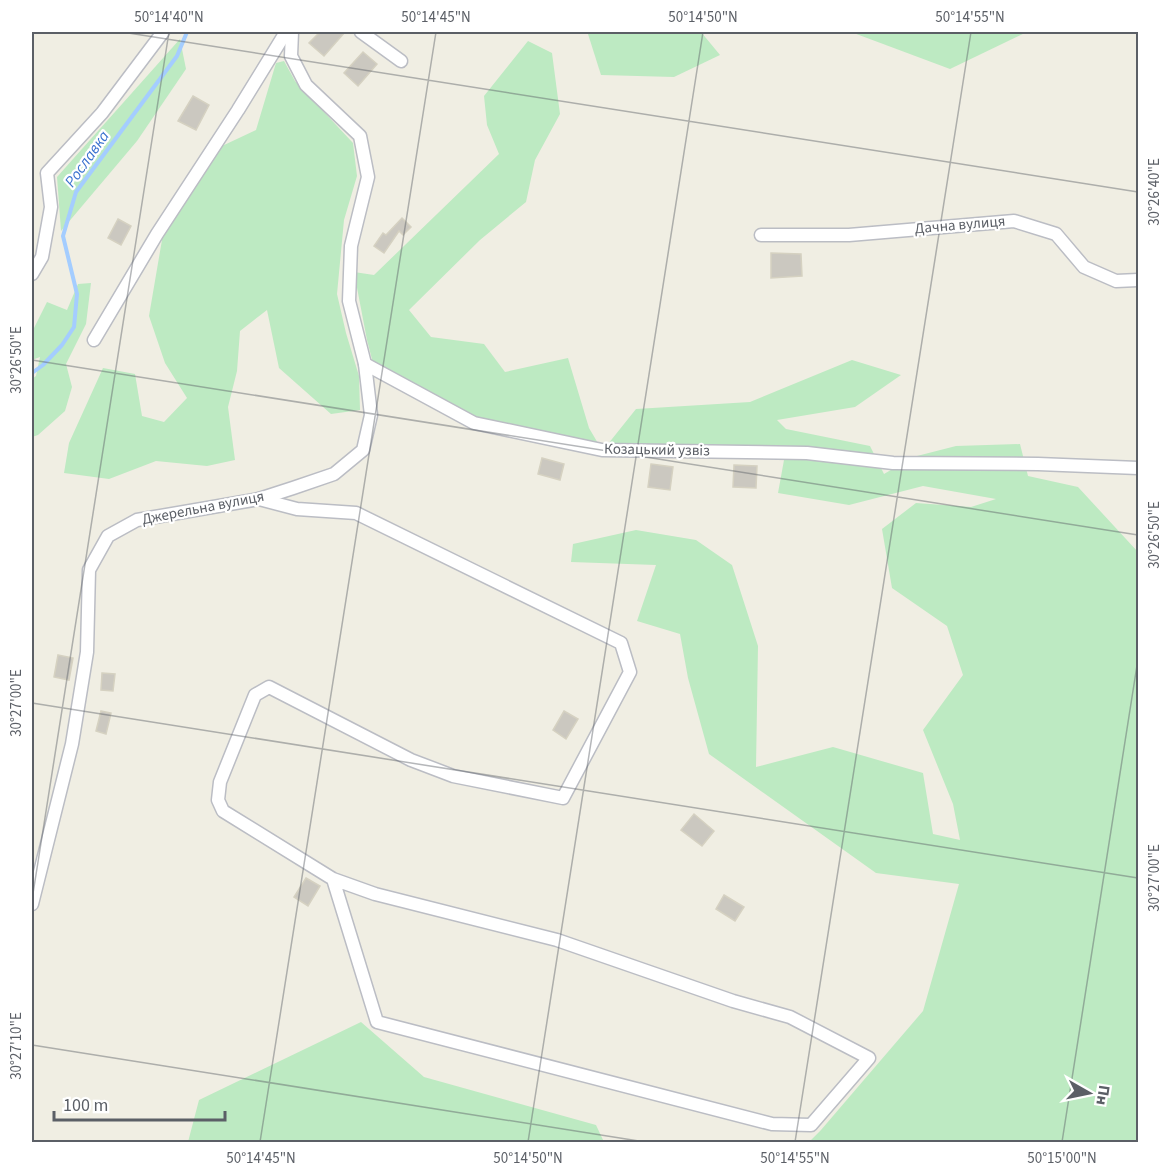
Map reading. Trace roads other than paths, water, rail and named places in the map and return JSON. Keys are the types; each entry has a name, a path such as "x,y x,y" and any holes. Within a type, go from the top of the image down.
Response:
{"street":[{"path":"32,274 42,257 51,207 47,173 102,113 163,32"},
{"path":"93,340 157,234 286,32"},
{"name":"Джерельна вулиця","path":"32,904 72,744 87,652 89,570 108,536 137,520 259,499 334,474 363,450 371,415 365,364 349,301 351,246 368,177 360,136 306,85 291,56 292,32"},
{"path":"361,32 401,61"},
{"name":"Дачна вулиця","path":"761,235 849,235 1014,220 1056,234 1084,267 1116,281 1138,280"},
{"name":"Козацький узвіз","path":"365,364 474,423 602,450 807,453 893,463 1038,464 1138,468"},
{"path":"259,499 297,509 356,513 621,643 630,672 563,798 453,776 411,760 269,687 255,695 220,782 218,800 223,812 333,879 375,894 557,940 733,1001 790,1017 868,1058 811,1125 772,1124 377,1022 333,879"}],"waterway":[{"name":"Рославка","path":"32,373 62,345 74,327 77,294 63,236 76,192 177,56 187,32"}]}
